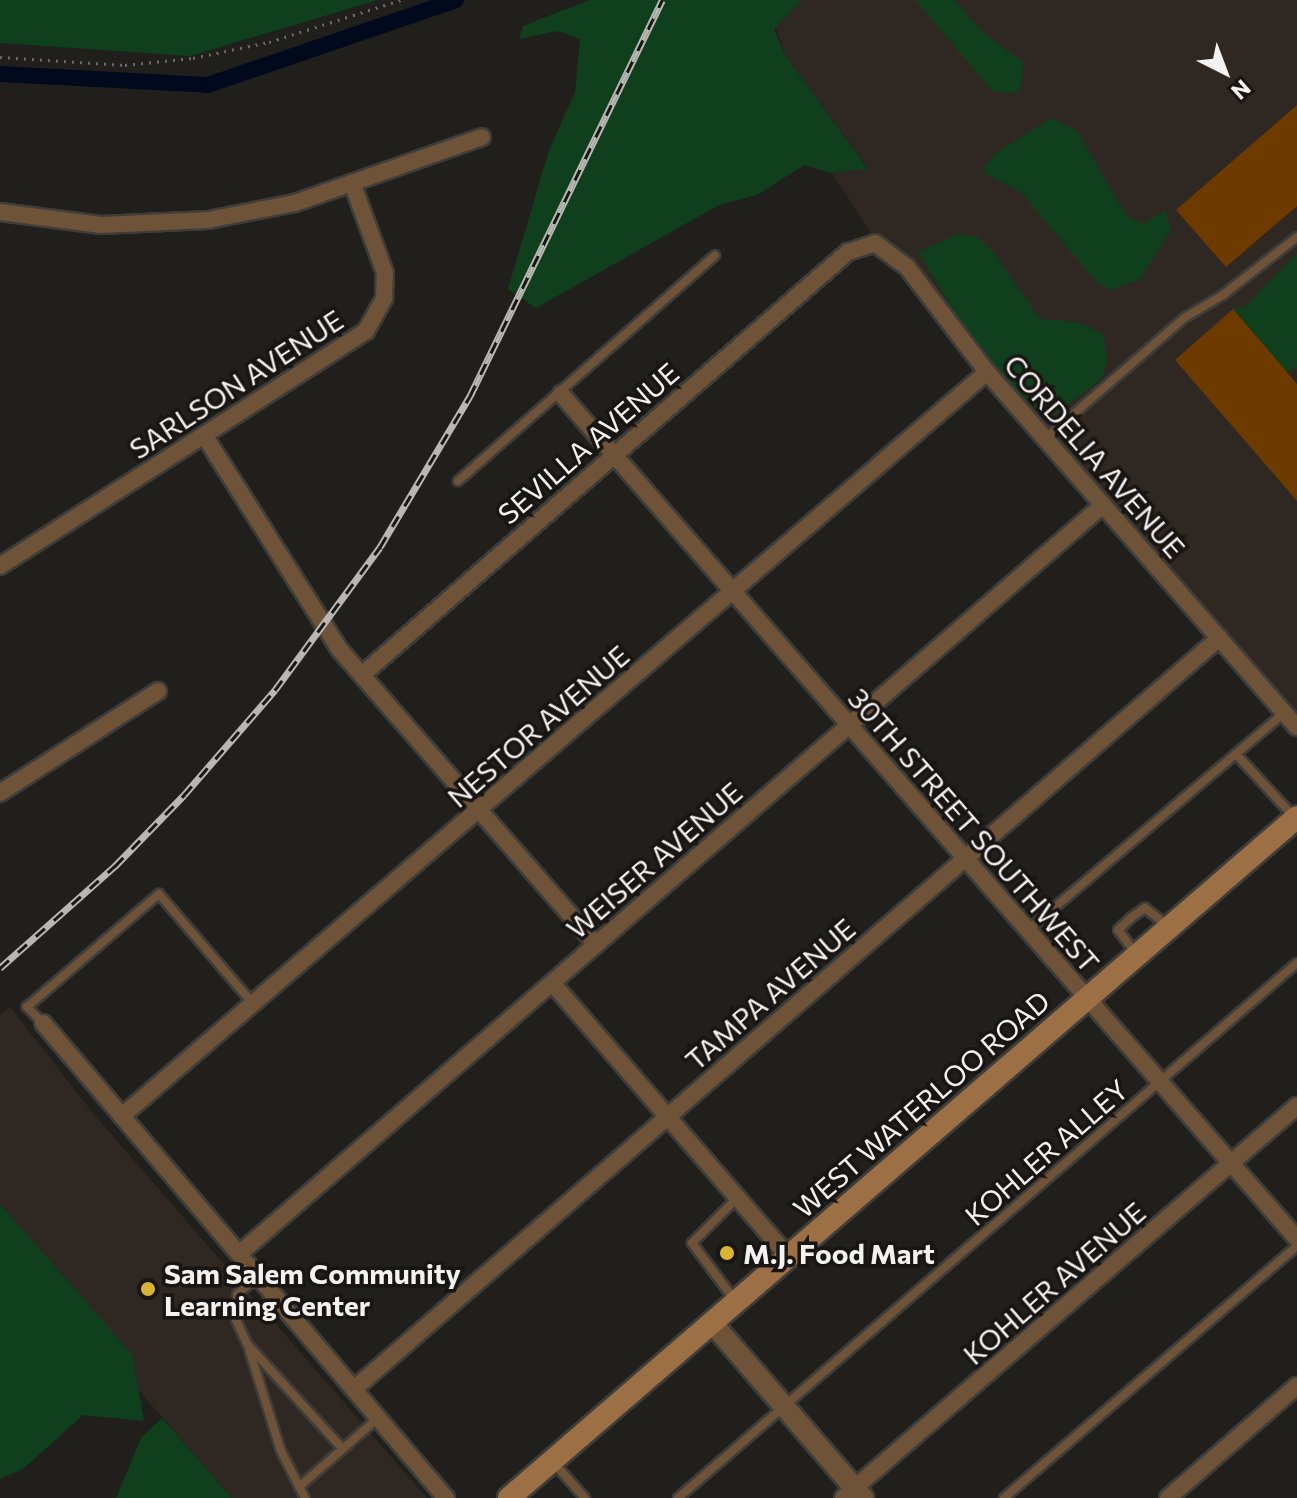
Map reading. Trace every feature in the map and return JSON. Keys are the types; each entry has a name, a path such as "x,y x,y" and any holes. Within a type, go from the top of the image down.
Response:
{"main road":[{"name":"WEST WATERLOO ROAD","path":"509,1498 1296,818"}],"street":[{"path":"0,212 72,223 168,225 295,203 482,137"},
{"name":"SARLSON AVENUE","path":"0,566 356,340 374,321 384,298 385,273 352,183"},
{"name":"CORDELIA AVENUE","path":"848,252 866,243 892,251 987,372 1297,727"},
{"name":"SEVILLA AVENUE","path":"363,674 611,455 848,252"},
{"name":"NESTOR AVENUE","path":"122,1116 987,372"},
{"name":"30TH STREET SOUTHWEST","path":"561,394 731,594 1297,1239"},
{"path":"204,435 340,650 483,808 596,944"},
{"name":"WEISER AVENUE","path":"239,1254 1103,505"},
{"name":"TAMPA AVENUE","path":"354,1389 1219,638"},
{"path":"0,793 158,691"},
{"path":"553,984 789,1257"},
{"path":"43,1023 446,1498"},
{"name":"KOHLER AVENUE","path":"853,1495 1297,1106"},
{"path":"713,1324 785,1407 853,1495"},
{"path":"1168,1498 1297,1386"}],"lane":[{"path":"1045,439 1184,318 1223,295 1297,237"},
{"path":"458,481 561,394 715,255"},
{"path":"1028,930 1284,712"},
{"path":"1236,754 1296,818"},
{"path":"43,1023 27,1007 159,894 254,1005"},
{"path":"1139,956 1118,930 1132,917 1145,908 1154,911 1170,929"},
{"name":"KOHLER ALLEY","path":"678,1498 1297,963"},
{"path":"738,1197 692,1243 738,1303"},
{"path":"1004,1498 1297,1246"},
{"path":"258,1277 237,1294 236,1320 247,1344 281,1451 305,1498"},
{"path":"247,1344 343,1449"},
{"path":"299,1487 378,1418"},
{"path":"552,1461 585,1498"}],"path":[{"path":"0,57 113,65 193,58 269,42 401,0"}],"shaded area":[{"path":"767,0 1297,0 1297,727 878,244 832,173 868,168 785,55"},
{"name":"Sam Salem Community Learning Center","path":"10,1007 97,1118 427,1498 232,1498 0,1230 0,1015"}],"green space":[{"path":"0,0 378,0 190,56 0,43"},
{"path":"589,0 802,0 774,29 785,55 868,169 832,173 804,165 759,194 719,205 536,308 508,289 549,150 575,92 580,39 558,31 519,39 523,26"},
{"path":"915,0 955,0 980,30 1024,63 1018,93 993,92"},
{"path":"1052,118 1077,131 1126,215 1143,224 1165,210 1171,230 1139,280 1110,290 1096,282 1021,192 982,172 994,154"},
{"path":"958,234 978,237 994,253 1040,319 1078,322 1103,334 1107,360 1102,379 1046,421 974,345 918,252"},
{"path":"1297,253 1297,368 1286,371 1233,309 1245,307"},
{"path":"0,1204 132,1354 144,1421 83,1415 23,1469 0,1479"},
{"path":"162,1418 232,1498 116,1498 141,1438"}],"building":[{"path":"1297,105 1297,206 1226,267 1176,210"},
{"path":"1233,309 1297,384 1297,501 1175,360"}],"waterway":[{"path":"0,74 208,85 456,0"}],"railway":[{"path":"0,968 115,866 184,795 275,690 380,547 470,396 662,0"}],"place":[{"name":"M.J. Food Mart","path":"727,1253"},
{"name":"Sam Salem Community Learning Center","path":"148,1289"}]}
